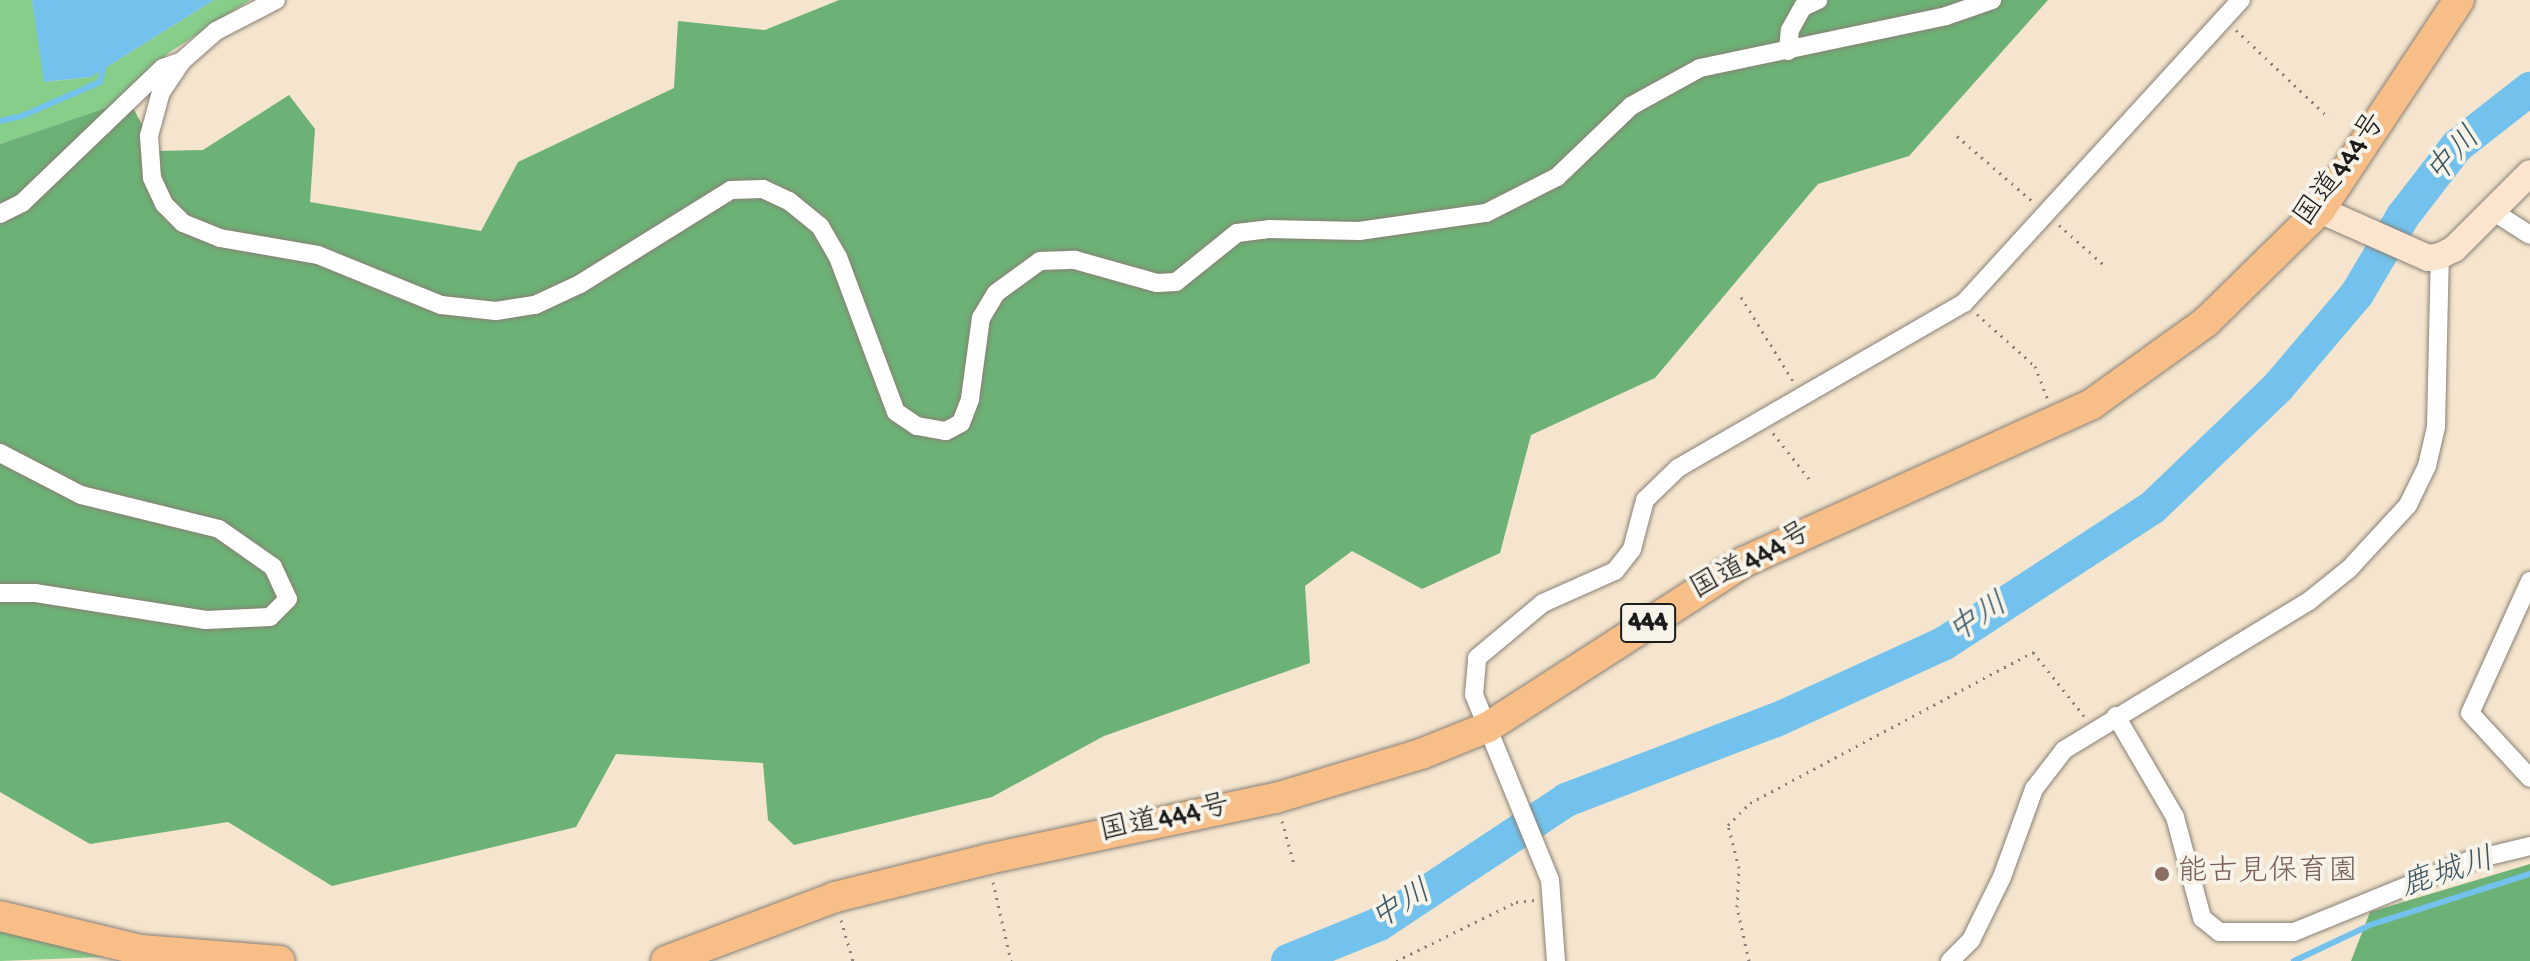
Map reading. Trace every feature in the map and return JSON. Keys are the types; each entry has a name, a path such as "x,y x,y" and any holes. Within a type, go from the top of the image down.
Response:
{"highway":[{"name":"国道444号","path":"666,961 835,897 988,859 1276,798 1358,777 1488,727 1744,562 2092,404 2206,322 2329,215 2459,0"},
{"path":"0,916 141,950 280,961"}],"main road":[{"path":"2329,215 2434,257 2530,173"}],"street":[{"path":"276,0 216,31 182,61 161,92 149,136 152,178 164,204 183,223 220,238 318,255 441,305 496,311 535,305 580,284 731,190 763,189 789,201 820,226 838,257 896,412 917,426 946,431 961,423 970,399 981,318 996,293 1040,261 1075,260 1157,283 1176,282 1237,233 1269,229 1359,231 1486,213 1557,177 1631,106 1661,86 1700,68 1946,16 1992,0"},
{"path":"1788,51 1790,30 1803,7 1818,0"},
{"path":"1556,961 1550,889 1510,776 1474,695 1477,658 1488,645 1519,627 1543,603 1615,571 1632,549 1645,500 1678,468 1964,303 2241,0"},
{"path":"0,214 33,192 163,68 182,61"},
{"path":"2491,210 2530,235"},
{"path":"1950,961 1971,940 2002,877 2034,789 2064,750 2093,728 2309,601 2349,569 2408,505 2427,466 2436,427 2434,257"},
{"path":"0,453 81,495 219,529 273,567 288,599 270,617 206,620 36,593 0,593"},
{"path":"2530,581 2470,713 2530,778"},
{"path":"2116,716 2175,817 2202,918 2219,932 2294,932 2468,861 2530,846"}],"path":[{"path":"2224,19 2329,118"},
{"path":"1957,136 2104,265"},
{"path":"1741,297 1802,395"},
{"path":"1964,303 2035,366 2055,421"},
{"path":"1762,418 1810,480"},
{"path":"1749,961 1737,907 1739,868 1728,825 1750,803 2033,652 2093,728"},
{"path":"1276,798 1294,864"},
{"path":"988,859 1011,961"},
{"path":"1396,961 1516,902 1550,889"},
{"path":"835,897 853,961"}],"green space":[{"path":"0,0 32,0 45,82 91,77 214,0 250,0 167,54 129,100 0,144"},
{"path":"839,0 2048,0 1909,156 1818,184 1655,378 1531,435 1500,553 1422,589 1352,551 1305,586 1310,663 1104,736 992,797 794,845 768,820 763,763 616,754 576,827 332,886 228,822 90,844 0,792 0,144 129,100 156,151 203,150 289,95 315,129 310,202 481,231 518,162 674,88 678,21 765,30"},
{"path":"2530,864 2530,961 2351,961 2370,912"},
{"path":"0,930 102,957 0,961"}],"water":[{"path":"32,0 214,0 91,77 44,82"}],"waterway":[{"path":"0,121 22,116 100,82 104,65"},
{"name":"中川","path":"1288,961 1379,924 1566,800 1776,720 1943,644 2152,508 2278,387 2357,294 2403,216 2457,146 2530,89"},
{"name":"鹿城川","path":"2294,961 2370,925 2530,874"}],"place":[{"name":"能古見保育園","path":"2162,874"}]}
